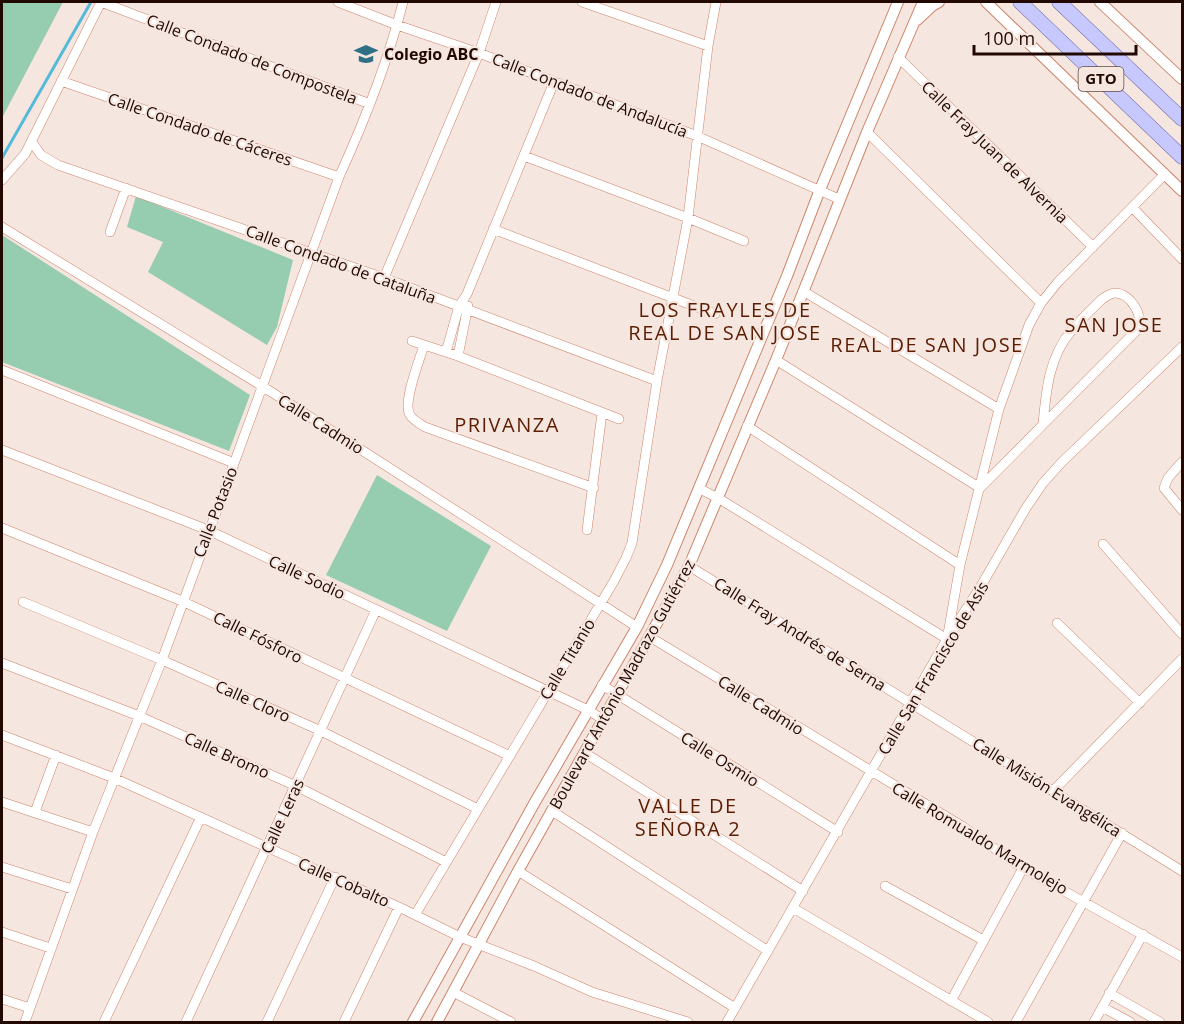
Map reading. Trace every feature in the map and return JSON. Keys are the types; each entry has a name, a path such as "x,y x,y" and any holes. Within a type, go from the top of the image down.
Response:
{"main road":[{"name":"GTO","path":"1020,2 1182,157"},
{"name":"GTO","path":"1059,2 1182,120"}],"street":[{"path":"2,180 25,154 32,142 36,128 101,2"},
{"name":"Calle Condado de Compostela","path":"101,2 370,104"},
{"name":"Calle Condado de Andalucía","path":"338,2 397,26 479,53 697,136 839,199"},
{"name":"Calle Potasio","path":"25,1023 93,832 162,660 339,177 370,104 403,2"},
{"path":"384,278 479,53 496,2"},
{"path":"582,2 708,46"},
{"name":"Calle Titanio","path":"415,915 627,558 632,543 657,381 688,218 708,46 716,2"},
{"name":"Boulevard Antônio Madrazo Gutiérrez","path":"413,1023 637,627 667,565 898,2"},
{"name":"Boulevard Antônio Madrazo Gutiérrez","path":"437,1023 518,871 689,566 776,360 910,27 923,2"},
{"path":"910,27 939,2"},
{"path":"978,2 990,4 1182,191"},
{"path":"1100,2 1182,79"},
{"name":"Calle Fray Juan de Alvernia","path":"898,57 1093,247"},
{"name":"Calle Condado de Cáceres","path":"61,81 339,177"},
{"path":"458,356 467,294 554,82"},
{"path":"867,132 1041,303"},
{"name":"Calle Condado de Cataluña","path":"32,142 40,155 48,160 384,278 657,381"},
{"path":"524,156 744,241"},
{"path":"700,489 947,639 960,565 999,409 1021,344 1041,303 1165,174"},
{"path":"110,232 126,188"},
{"path":"1132,207 1182,259"},
{"name":"Calle Cadmio","path":"2,226 262,386 637,627"},
{"path":"493,229 714,314"},
{"path":"803,291 999,409"},
{"path":"980,488 1138,329 1139,313 1123,296 1117,293 1102,299 1064,339 1048,376 1043,424"},
{"path":"446,352 464,308"},
{"path":"412,341 458,356 619,419"},
{"path":"424,345 408,403 409,414 413,418 425,427 594,488"},
{"name":"Calle San Francisco de Asís","path":"727,1023 947,639 1043,483 1182,347"},
{"path":"776,360 980,488"},
{"path":"2,370 234,463"},
{"path":"587,530 602,413"},
{"path":"747,426 960,565"},
{"name":"Calle Sodio","path":"2,450 208,531 547,690 604,720"},
{"path":"1182,462 1168,478 1164,488 1182,510"},
{"name":"Calle Fósforo","path":"2,528 182,601 510,756"},
{"path":"1103,544 1182,634"},
{"name":"Calle Fray Andrés de Serna","path":"689,566 910,703"},
{"name":"Calle Cloro","path":"22,602 162,660 321,731 478,809"},
{"name":"Calle Leras","path":"186,1023 376,610"},
{"path":"1058,623 1140,703"},
{"name":"Calle Cadmio","path":"650,637 871,773"},
{"name":"Calle Bromo","path":"2,663 139,716 296,786 446,862"},
{"path":"1053,791 1181,665"},
{"name":"Calle Osmio","path":"602,686 838,832"},
{"name":"Calle Misión Evangélica","path":"910,703 1182,871"},
{"name":"Calle Cobalto","path":"2,735 114,777 399,906 460,937 592,992 688,1023"},
{"path":"585,753 803,891"},
{"path":"35,812 56,755"},
{"name":"Calle Romualdo Marmolejo","path":"871,773 962,826 1023,868 1182,957"},
{"path":"2,802 93,832"},
{"path":"552,811 768,951"},
{"path":"104,1023 201,817"},
{"path":"1016,1023 1122,833"},
{"path":"2,867 72,889"},
{"path":"951,1001 1023,868"},
{"path":"518,871 735,1008"},
{"path":"267,1023 335,877"},
{"path":"885,885 983,940"},
{"path":"344,1023 399,906"},
{"path":"793,908 988,1023"},
{"path":"2,932 50,948"},
{"path":"1094,1023 1143,934"},
{"path":"453,992 511,1023"},
{"path":"1110,993 1160,1023"},
{"path":"2,999 30,1008"},
{"path":"1102,1007 1130,1023"}],"green space":[{"path":"2,2 63,2 2,118"},
{"path":"136,196 293,260 277,327 267,345 148,272 163,242 127,227"},
{"path":"2,235 250,395 229,451 2,362"},
{"path":"377,475 491,546 447,631 326,575"}],"waterway":[{"path":"2,158 91,2"}],"place":[{"name":"Colegio ABC","path":"366,54"}],"district":[{"name":"LOS FRAYLES DE REAL DE SAN JOSE","path":"725,322"},
{"name":"SAN JOSE","path":"1114,325"},
{"name":"REAL DE SAN JOSE","path":"927,345"},
{"name":"PRIVANZA","path":"507,425"},
{"name":"VALLE DE SEÑORA 2","path":"688,818"}]}
